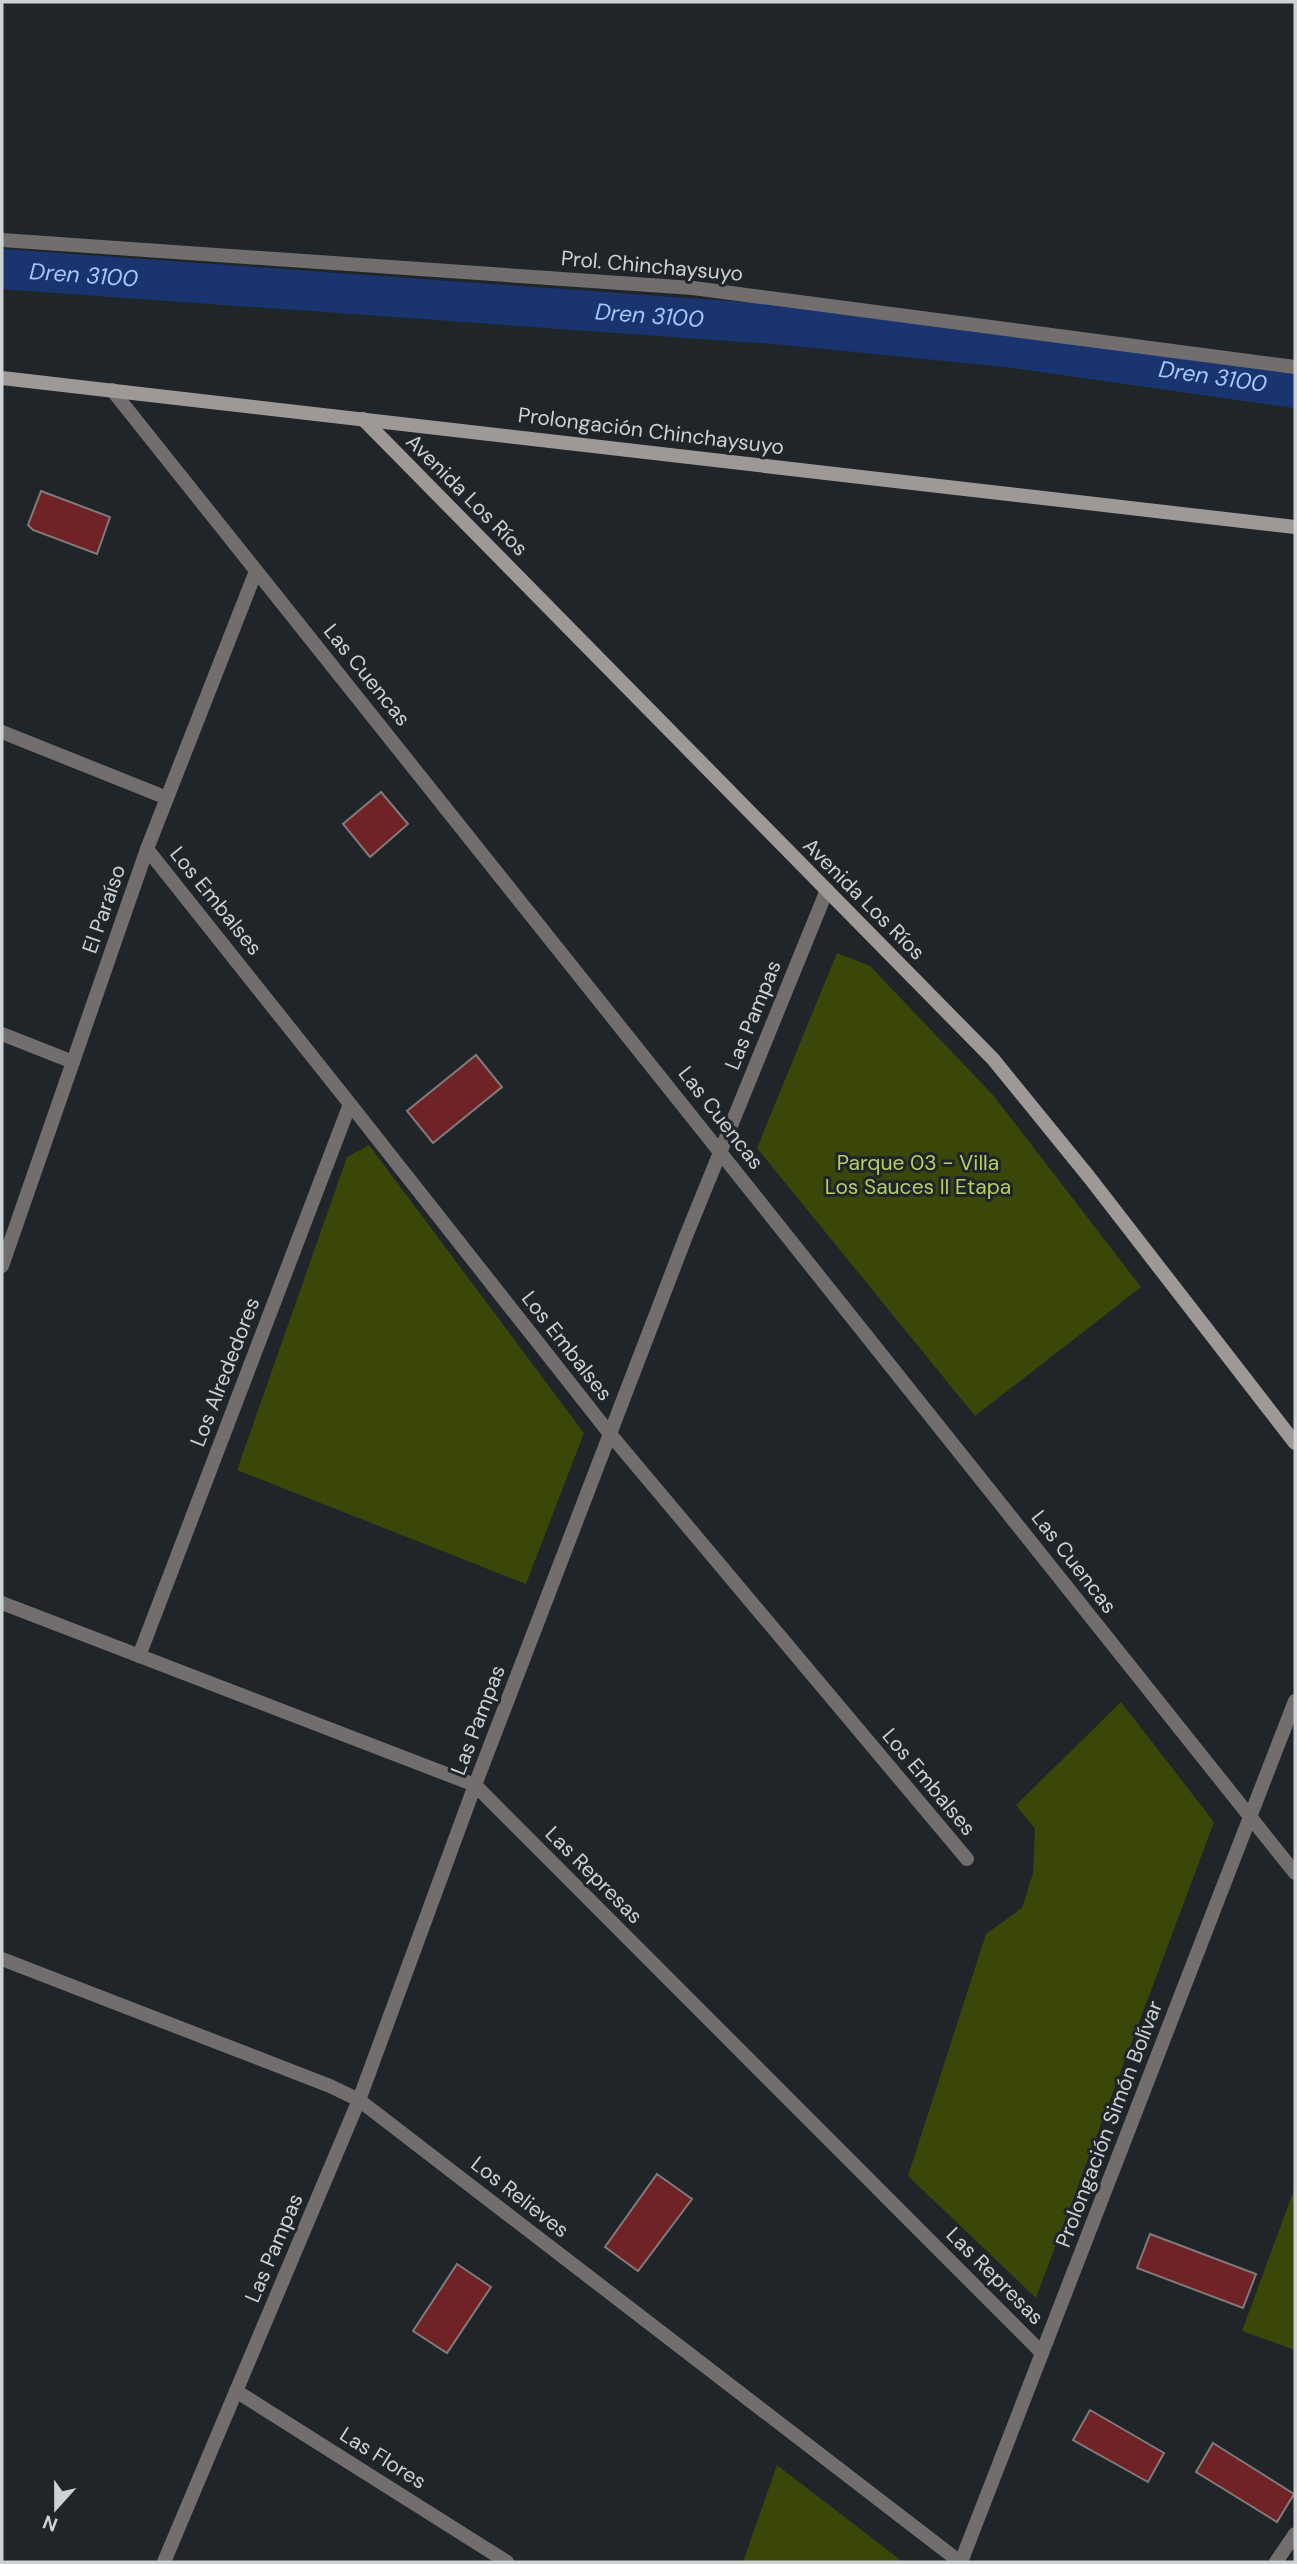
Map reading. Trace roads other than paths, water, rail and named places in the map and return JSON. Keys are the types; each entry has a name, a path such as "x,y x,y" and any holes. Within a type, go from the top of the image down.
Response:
{"street":[{"name":"Prol. Chinchaysuyo","path":"2,240 694,288 1295,367"},
{"name":"Prolongación Chinchaysuyo","path":"2,378 1295,527"},
{"name":"Las Cuencas","path":"113,390 1295,1873"},
{"name":"Avenida Los Ríos","path":"363,419 993,1059 1089,1177 1295,1443"},
{"name":"El Paraíso","path":"2,1266 147,849 256,571"},
{"path":"2,732 167,798"},
{"name":"Los Embalses","path":"147,849 610,1434 967,1859"},
{"name":"Las Pampas","path":"164,2562 359,2099 475,1785 610,1434 720,1151 827,890"},
{"path":"2,1034 73,1062"},
{"name":"Los Alrededores","path":"139,1656 351,1104"},
{"name":"Las Represas","path":"2,1604 475,1785 1042,2353"},
{"name":"Prolongación Simón Bolívar","path":"960,2562 1295,1701"},
{"name":"Los Relieves","path":"2,1959 359,2099 960,2562"},
{"name":"Las Flores","path":"236,2391 507,2562"},
{"path":"1276,2562 1295,2534"}],"waterway":[{"name":"Dren 3100","path":"2,269 786,325 1007,347 1295,388"}],"park label":[{"name":"Parque 03 - Villa Los Sauces II Etapa","path":"918,1175"}]}
